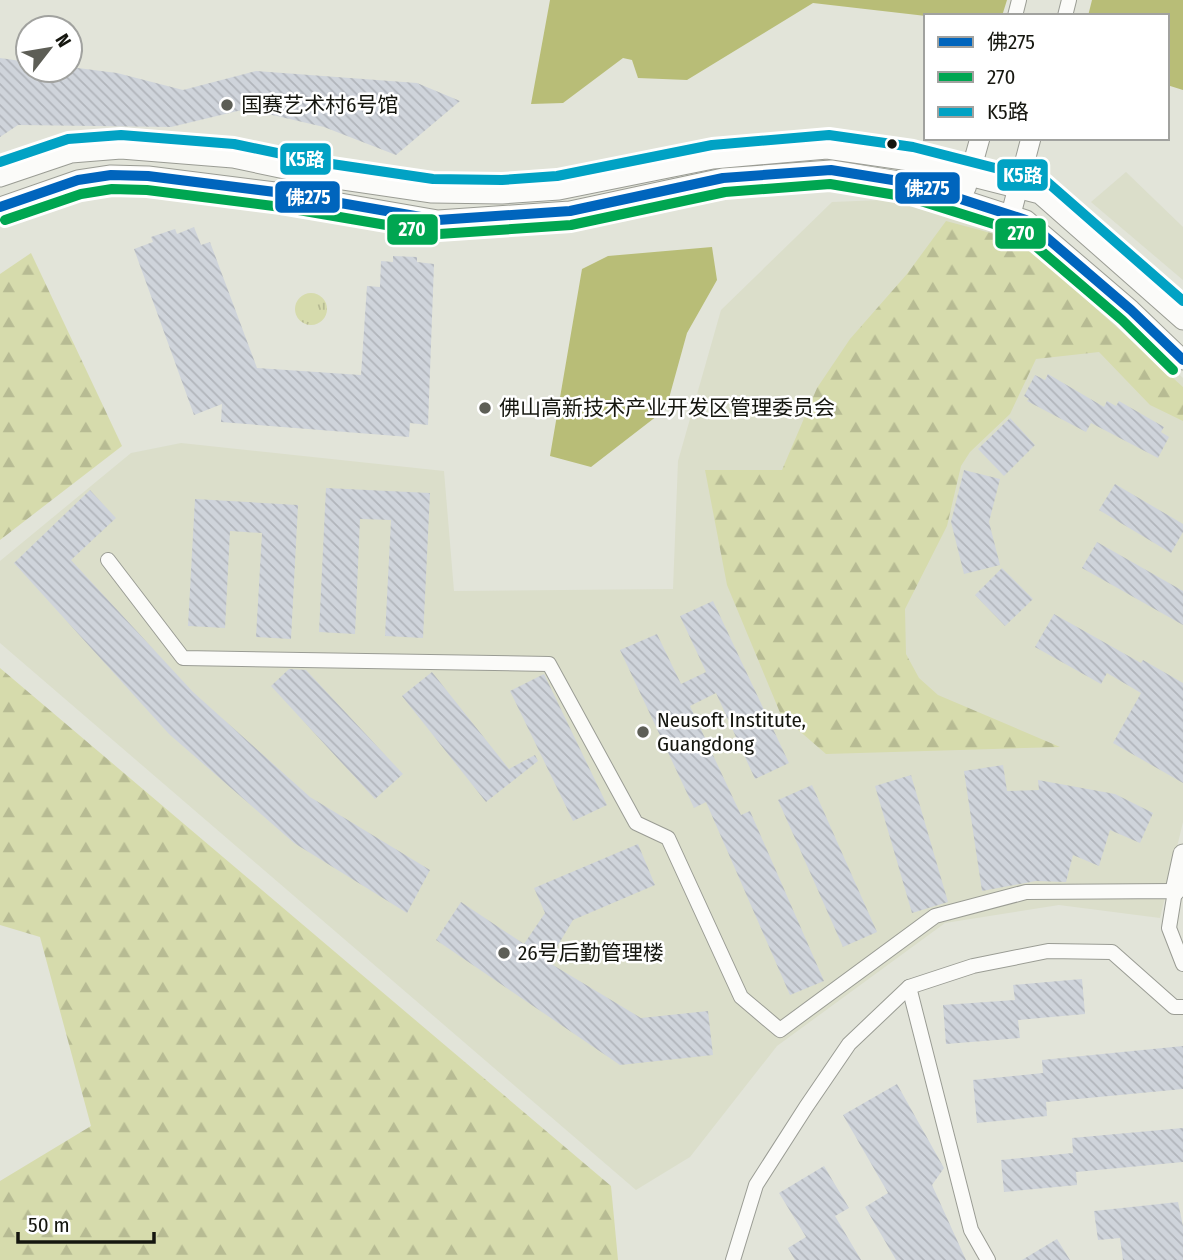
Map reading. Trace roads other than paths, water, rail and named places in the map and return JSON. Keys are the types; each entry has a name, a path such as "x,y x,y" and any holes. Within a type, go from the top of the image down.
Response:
{"street":[{"path":"963,199 979,140"},
{"path":"1011,214 1030,140"},
{"path":"0,177 71,153 121,149 233,158 432,193 559,190 713,159 827,149 910,161 1040,194 1056,205 1183,320"},
{"path":"0,207 78,180 111,174 283,193 438,219 570,211 723,178 831,170 911,183 1011,214 1039,229 1183,360"},
{"path":"108,560 183,658 549,664 636,823 668,838 741,997 780,1030 935,916 1026,892 1175,891"},
{"path":"1183,854 1169,928 1183,964"},
{"path":"733,1260 756,1185 806,1107 849,1044 909,987 973,966 1048,951 1112,953 1174,1007 1183,1007"},
{"path":"909,987 971,1230 988,1260"}],"place":[{"name":"国赛艺术村6号馆","path":"227,105"},
{"name":"佛山高新技术产业开发区管理委员会","path":"485,408"},
{"name":"Neusoft Institute, Guangdong","path":"643,732"},
{"name":"26号后勤管理楼","path":"504,953"}]}
